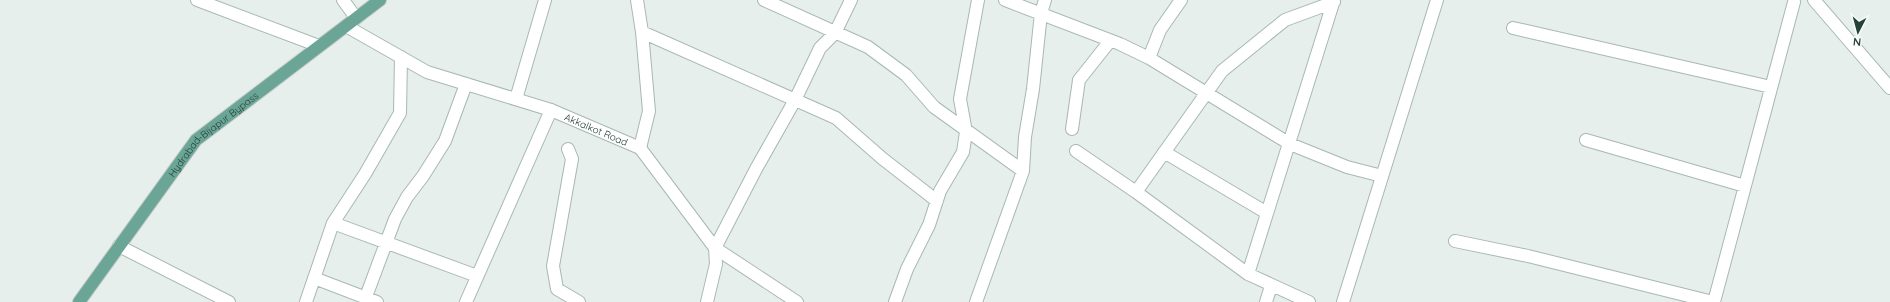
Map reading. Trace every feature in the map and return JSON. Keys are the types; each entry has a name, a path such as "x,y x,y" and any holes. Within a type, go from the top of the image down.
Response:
{"main road":[{"name":"Hydrabad-Bijapur Bypass","path":"79,302 196,140 380,0"}],"street":[{"path":"197,0 319,46"},
{"path":"343,0 356,18"},
{"path":"516,99 546,0"},
{"path":"637,0 642,32 649,111 640,148"},
{"path":"764,0 796,13 835,33 868,47 906,75 934,107 966,132 1023,171"},
{"path":"707,302 716,264 715,248 756,169 795,100 820,48 835,33 851,0"},
{"path":"896,302 907,269 929,224 940,191 963,152 966,132 960,100 978,0"},
{"path":"1005,0 1120,44 1149,58 1290,144 1347,167 1382,176"},
{"path":"976,302 1023,171 1025,137 1033,89 1041,14 1045,0"},
{"path":"1149,58 1160,30 1181,0"},
{"path":"1342,302 1437,0"},
{"path":"1814,0 1890,88"},
{"path":"1136,192 1222,71 1285,20 1334,1"},
{"path":"1248,274 1334,1"},
{"path":"1455,241 1528,256 1713,302 1771,87 1790,1"},
{"name":"Akkalkot Road","path":"346,26 427,72 551,110 640,148 715,248 798,302"},
{"path":"1513,28 1771,87"},
{"path":"642,32 836,118 883,159 937,201"},
{"path":"1072,129 1078,80 1110,41"},
{"path":"306,302 334,223 365,174 400,113 401,57"},
{"path":"364,300 395,219 407,197 423,176 445,141 466,84"},
{"path":"466,302 551,110"},
{"path":"1586,140 1745,186"},
{"path":"568,149 572,159 553,266 557,289 579,302"},
{"path":"1076,151 1136,192 1248,274 1308,302"},
{"path":"1164,152 1267,213"},
{"path":"334,223 478,276"},
{"path":"119,246 229,302"},
{"path":"314,278 364,300 376,302"},
{"path":"1266,302 1271,286"}]}
